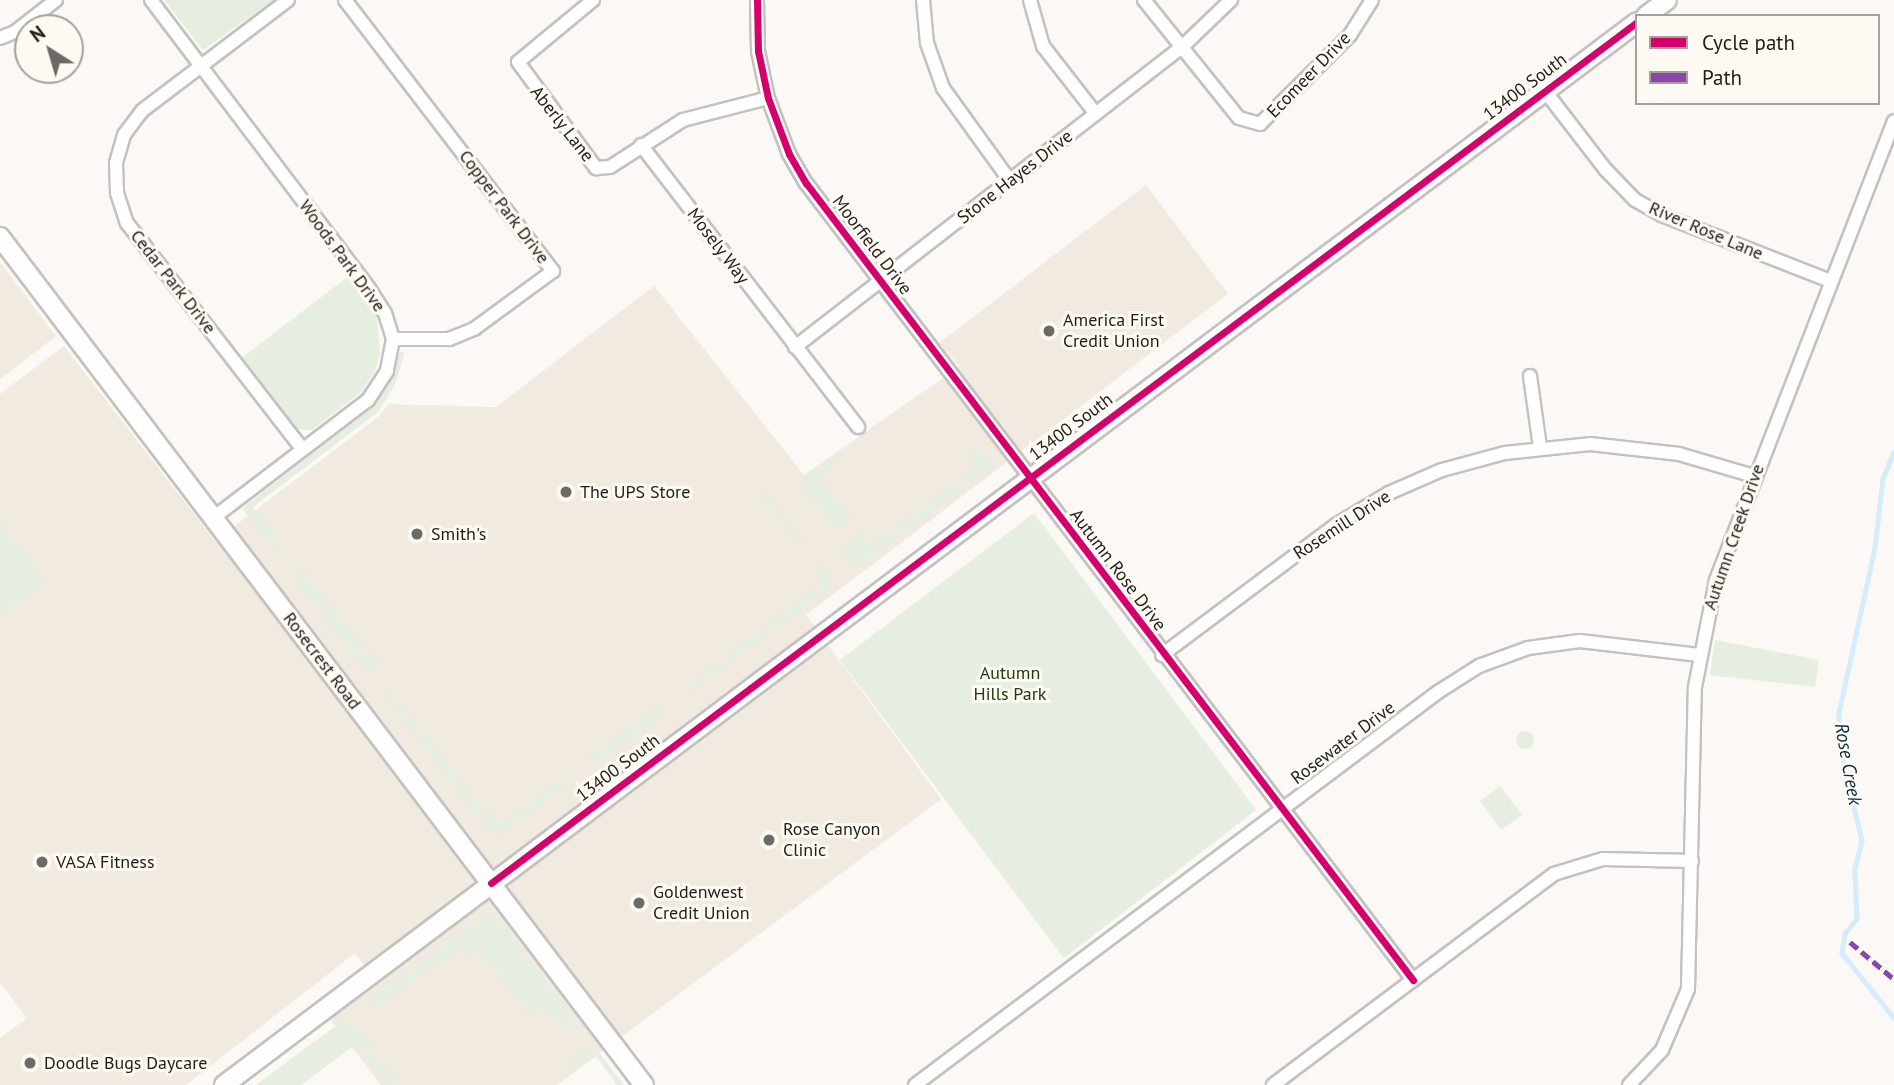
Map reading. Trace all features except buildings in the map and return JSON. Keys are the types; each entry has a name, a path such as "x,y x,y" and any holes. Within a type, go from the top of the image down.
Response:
{"main road":[{"path":"1649,14 1667,0"},
{"name":"13400 South","path":"224,1085 1635,24"},
{"name":"Rosecrest Road","path":"0,237 644,1085"},
{"path":"210,1085 246,1068"}],"street":[{"path":"0,38 15,32 56,0"},
{"name":"Woods Park Drive","path":"150,0 370,290 384,313 393,340"},
{"name":"Cedar Park Drive","path":"288,0 142,111 124,135 116,163 117,193 127,223 302,449"},
{"name":"Copper Park Drive","path":"345,0 553,271 474,329 449,339 393,340"},
{"name":"Aberly Lane","path":"593,0 518,62 596,168 610,167 683,120 768,98"},
{"name":"Moorfield Drive","path":"757,0 758,51 768,98 794,166 1029,479"},
{"path":"923,0 927,43 943,88 1010,181"},
{"path":"1030,0 1043,46 1096,114"},
{"path":"1144,0 1182,47"},
{"name":"Stone Hayes Drive","path":"795,347 1182,47 1231,0"},
{"name":"Ecomeer Drive","path":"1182,47 1239,118 1260,124 1350,35 1372,0"},
{"name":"River Rose Lane","path":"1545,91 1605,169 1635,200 1661,215 1830,281"},
{"name":"Autumn Creek Drive","path":"1629,1085 1662,1050 1686,998 1692,861 1693,728 1699,654 1716,580 1754,476 1894,121"},
{"name":"Mosely Way","path":"641,145 858,427"},
{"path":"212,519 368,400 387,371 393,340"},
{"path":"1530,376 1540,447"},
{"name":"Rosemill Drive","path":"1162,655 1370,504 1442,470 1540,447 1590,444 1651,449 1754,476"},
{"name":"Autumn Rose Drive","path":"1029,479 1280,810 1413,980"},
{"name":"Rosewater Drive","path":"915,1085 1438,691 1503,655 1580,641 1699,654"},
{"path":"1273,1085 1539,885 1571,866 1620,858 1692,861"}],"shaded area":[{"path":"1146,185 1228,294 806,615 941,799 557,1085 381,1085 330,1019 378,984 355,953 186,1085 0,1085 0,1038 27,1018 0,982 0,618 47,582 0,520 0,394 64,346 215,541 378,417 389,404 496,407 654,286 804,475 960,366 939,343"},
{"path":"0,262 56,336 0,379"}],"green space":[{"path":"164,0 274,0 203,50"},
{"path":"349,276 377,316 380,355 375,371 361,392 312,430 295,429 240,359"},
{"path":"400,351 405,353 394,387 378,412 253,507 283,547 272,548 242,508 371,409 389,384"},
{"path":"980,447 990,460 988,469 867,560 853,564 841,550 863,532 873,544 976,467 968,456"},
{"path":"843,449 846,453 819,474 852,517 835,530 798,482"},
{"path":"765,491 804,543 801,545 759,495"},
{"name":"Autumn Hills Park","path":"1034,513 1256,810 1064,958 840,660"},
{"path":"0,519 47,582 0,618"},
{"path":"822,564 832,581 823,593 694,690 684,688 823,582 814,570"},
{"path":"300,565 365,648 353,655 297,582 295,570"},
{"path":"1715,640 1819,660 1815,687 1710,675"},
{"path":"366,649 381,663 365,671 354,657"},
{"path":"389,688 485,812 507,820 569,773 569,783 499,835 488,831 389,701"},
{"path":"665,701 661,717 602,760 585,760"},
{"path":"1525,731 1531,734 1534,740 1531,746 1525,749 1519,746 1516,740 1519,734"},
{"path":"1500,786 1522,815 1501,830 1480,801"},
{"path":"483,916 498,919 577,1021 563,1032 542,1006 529,1015 480,950 466,954 461,947 375,1010 369,1000"},
{"path":"349,1016 400,1085 386,1085 356,1044 301,1085 256,1085"},
{"path":"588,1047 595,1047 624,1085 617,1085 595,1055 550,1085 574,1068 570,1062"}],"waterway":[{"name":"Rose Creek","path":"1894,452 1883,479 1875,548 1839,713 1841,750 1862,841 1855,870 1857,919 1845,934 1842,953 1894,1018"}],"marked path":[{"path":"1850,942 1894,979"}],"cycle path":[{"path":"757,0 758,51 768,98 789,154 806,183 1413,980"},
{"path":"491,883 1635,24"}],"place":[{"name":"America First Credit Union","path":"1049,331"},
{"name":"The UPS Store","path":"566,492"},
{"name":"Smith's","path":"417,534"},
{"name":"Rose Canyon Clinic","path":"769,840"},
{"name":"VASA Fitness","path":"42,862"},
{"name":"Goldenwest Credit Union","path":"639,903"},
{"name":"Doodle Bugs Daycare","path":"30,1063"}]}
